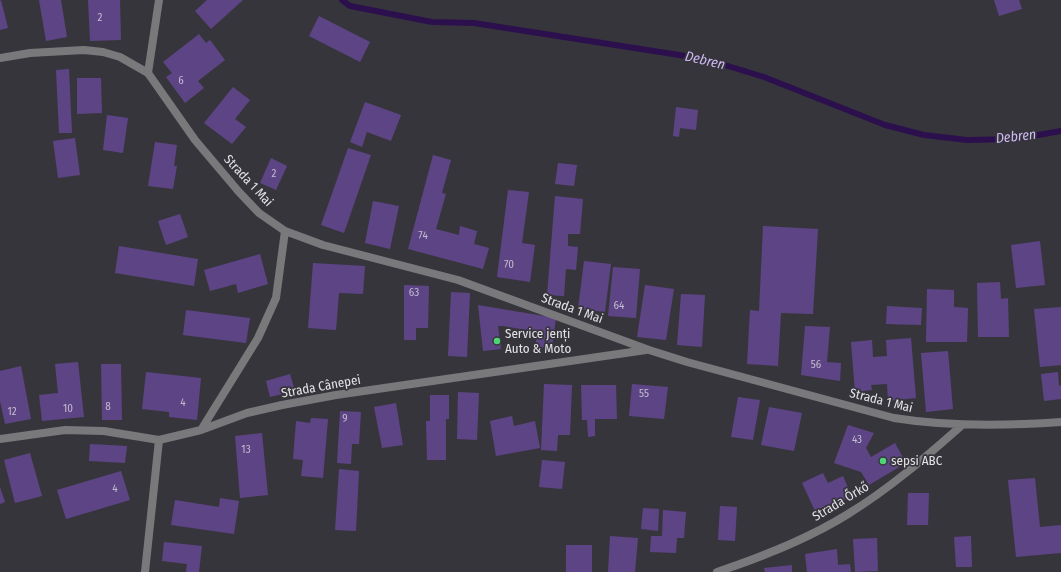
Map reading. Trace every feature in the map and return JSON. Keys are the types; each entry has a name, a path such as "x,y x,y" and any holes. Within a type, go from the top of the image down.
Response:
{"street":[{"path":"0,58 30,52 84,50 103,52 120,57 148,73 159,0"},
{"name":"Strada 1 Mai","path":"148,73 195,140 239,192 259,213 285,231 323,245 458,280 649,350 894,418 927,424 961,426 1061,422"},
{"path":"201,430 258,338 276,298 285,231"},
{"name":"Strada Cânepei","path":"0,439 64,430 104,431 159,440 201,430 247,413 305,401 649,350"},
{"name":"Strada Őrkő","path":"717,572 793,543 848,514 888,487 961,426"},
{"path":"145,572 159,440"}],"building":[{"path":"1,0 8,28 0,30 0,1"},
{"path":"39,0 61,0 67,37 46,41"},
{"path":"88,0 120,0 121,40 90,41"},
{"path":"207,0 243,0 211,29 195,11"},
{"path":"994,0 1019,0 1022,9 999,16"},
{"path":"319,16 370,42 360,62 309,36"},
{"path":"199,34 206,43 210,40 225,60 198,81 204,88 185,103 166,77 172,73 163,62"},
{"path":"69,69 72,133 59,133 56,70"},
{"path":"77,78 101,78 102,113 77,114"},
{"path":"233,87 250,100 235,119 246,127 232,144 204,123"},
{"path":"365,102 401,115 391,141 367,132 362,147 350,142"},
{"path":"676,107 698,110 696,130 680,128 679,137 673,136"},
{"path":"107,115 128,118 123,153 103,150"},
{"path":"75,138 80,175 58,178 53,141"},
{"path":"155,142 177,145 174,166 177,166 173,189 148,186"},
{"path":"348,148 371,155 344,233 321,225"},
{"path":"433,155 451,160 442,193 446,194 436,229 459,235 460,226 477,231 474,244 489,248 483,269 408,249"},
{"path":"271,158 287,166 276,190 260,183"},
{"path":"558,163 577,165 574,186 555,184"},
{"path":"508,190 529,192 522,243 535,245 530,282 497,277"},
{"path":"555,196 583,199 580,234 568,234 568,246 578,247 576,270 566,269 564,296 547,295"},
{"path":"373,201 399,206 390,249 365,243"},
{"path":"180,214 188,237 166,245 158,221"},
{"path":"763,226 818,229 813,314 781,313 778,366 747,364 750,310 759,311"},
{"path":"1040,241 1045,285 1016,288 1011,245"},
{"path":"119,246 198,259 194,286 115,273"},
{"path":"260,254 268,284 238,293 236,284 210,291 204,270"},
{"path":"584,261 611,264 605,312 578,309"},
{"path":"313,263 365,266 363,294 339,293 336,330 308,328"},
{"path":"613,267 640,269 636,318 608,316"},
{"path":"1000,282 1001,299 1008,298 1009,337 978,337 977,283"},
{"path":"404,285 429,286 428,328 416,328 416,340 404,340"},
{"path":"645,285 674,289 666,340 637,337"},
{"path":"927,289 954,290 954,307 968,308 967,342 926,342"},
{"path":"451,292 470,293 467,357 448,356"},
{"path":"681,294 705,295 702,347 677,345"},
{"path":"478,305 556,318 552,349 535,346 538,332 498,326 501,349 483,351"},
{"path":"887,306 922,308 921,325 886,324"},
{"path":"1061,307 1061,365 1040,367 1034,309"},
{"path":"186,310 250,318 246,343 183,335"},
{"path":"805,326 830,327 827,362 841,363 840,381 801,375"},
{"path":"911,338 916,398 888,401 887,384 871,385 872,390 855,392 851,342 872,340 873,357 887,356 886,340"},
{"path":"948,351 953,409 926,412 921,353"},
{"path":"78,362 84,417 42,421 39,395 58,393 55,364"},
{"path":"101,364 121,364 122,420 102,420"},
{"path":"21,366 31,419 5,424 0,401 0,371"},
{"path":"146,372 201,378 197,420 169,417 169,412 142,409"},
{"path":"1058,372 1059,386 1061,385 1061,399 1044,401 1041,374"},
{"path":"290,374 295,391 270,397 266,381"},
{"path":"544,384 572,385 570,435 558,435 557,451 541,450"},
{"path":"632,384 668,387 664,419 629,416"},
{"path":"581,385 616,385 617,419 595,419 595,436 588,437 587,420 582,420"},
{"path":"458,392 479,393 477,440 457,439"},
{"path":"430,395 449,395 449,419 446,419 446,460 427,460 426,421 430,421"},
{"path":"738,397 760,400 753,440 731,437"},
{"path":"396,403 403,445 382,448 374,407"},
{"path":"769,407 802,413 794,451 761,445"},
{"path":"340,411 361,412 359,444 352,444 351,464 337,463"},
{"path":"512,416 514,426 535,421 540,448 496,456 490,421"},
{"path":"311,418 328,419 323,478 301,476 303,460 293,459 296,421 310,423"},
{"path":"848,425 874,433 866,448 871,457 895,443 906,463 869,485 861,472 834,463"},
{"path":"262,433 268,495 240,498 235,436"},
{"path":"90,444 127,446 125,463 89,461"},
{"path":"30,453 42,496 15,503 4,460"},
{"path":"542,460 565,462 562,489 539,487"},
{"path":"339,469 359,471 356,531 335,530"},
{"path":"121,471 130,500 66,519 57,490"},
{"path":"823,473 828,483 843,476 852,497 816,513 802,483"},
{"path":"1035,478 1040,527 1061,525 1061,553 1016,557 1008,480"},
{"path":"0,487 5,502 0,504"},
{"path":"908,493 929,493 928,525 907,525"},
{"path":"220,498 239,501 234,534 171,525 175,500 219,507"},
{"path":"720,506 737,507 735,541 718,540"},
{"path":"643,508 659,509 658,531 641,529"},
{"path":"663,510 686,512 684,538 677,538 676,553 650,552 651,536 662,536"},
{"path":"610,536 638,538 635,572 608,572"},
{"path":"971,536 972,567 956,567 954,537"},
{"path":"877,538 878,571 855,572 853,539"},
{"path":"164,542 202,546 199,572 186,572 187,564 162,561"},
{"path":"566,545 592,545 592,572 566,572"},
{"path":"837,549 838,565 850,564 851,572 807,572 805,554"},
{"path":"792,565 792,572 765,572 764,568"}],"waterway":[{"name":"Debren","path":"342,0 350,6 432,22 474,23 705,59 764,77 885,125 924,135 967,140 1016,139 1061,131"}],"place":[{"name":"Service jenți Auto & Moto","path":"497,341"},
{"name":"sepsi ABC","path":"883,461"}]}
